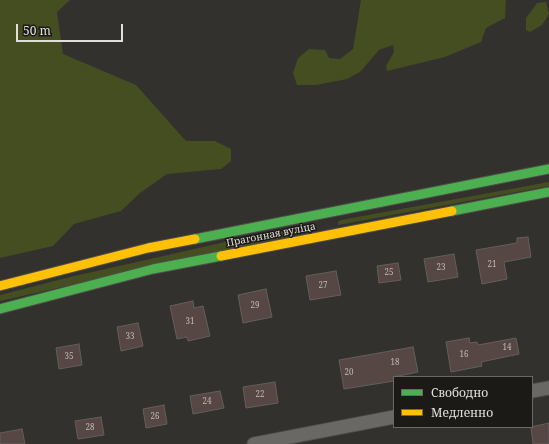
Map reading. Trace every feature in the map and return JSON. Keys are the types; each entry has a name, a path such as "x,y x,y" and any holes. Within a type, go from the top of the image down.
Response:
{"main road":[{"name":"Прагонная вуліца","path":"0,286 148,248 549,169"},
{"name":"Прагонная вуліца","path":"0,309 153,270 549,192"}],"street":[{"path":"324,213 328,235"},
{"path":"533,391 549,388"},
{"path":"254,444 393,418"}],"green space":[{"path":"0,0 70,0 57,12 63,54 136,85 186,141 215,141 231,149 231,161 221,169 167,174 140,193 121,211 74,224 53,246 0,258"},
{"path":"361,0 506,0 505,18 486,28 481,42 445,57 387,71 386,66 394,52 393,45 379,50 360,72 347,79 316,85 297,85 293,73 298,58 309,49 325,50 329,58 340,59 353,49"},
{"path":"546,2 549,14 542,25 530,32 526,30 526,18 537,3"},
{"path":"549,182 549,186 338,225 338,222 341,220"},
{"path":"312,226 315,227 316,230 0,301 0,295 70,277 252,236"}],"building":[{"path":"528,237 531,257 504,262 507,279 482,284 476,250 517,243 517,238"},
{"path":"454,254 458,277 428,282 424,259"},
{"path":"398,263 401,280 379,283 377,266"},
{"path":"336,271 341,295 310,300 306,276"},
{"path":"266,289 272,317 243,323 238,295"},
{"path":"193,301 194,308 203,306 210,336 188,341 187,337 177,339 170,306"},
{"path":"138,323 143,346 121,351 117,327"},
{"path":"469,338 470,343 477,342 478,345 516,338 519,354 481,362 482,366 451,372 446,342"},
{"path":"79,344 82,365 59,369 56,348"},
{"path":"413,347 418,372 393,376 393,381 344,389 339,360"},
{"path":"275,382 278,403 246,408 243,387"},
{"path":"220,391 224,408 193,414 190,396"},
{"path":"164,405 167,424 146,428 143,409"},
{"path":"101,417 104,435 78,439 75,421"},
{"path":"549,423 549,444 533,444 531,428"},
{"path":"22,429 25,444 0,444 0,433"}],"traffic: fast":[{"path":"195,239 549,169"},
{"path":"452,211 549,192"},
{"path":"0,309 153,269 221,256"}],"traffic: slow":[{"path":"221,256 452,211"},
{"path":"0,286 148,248 195,239"}]}
